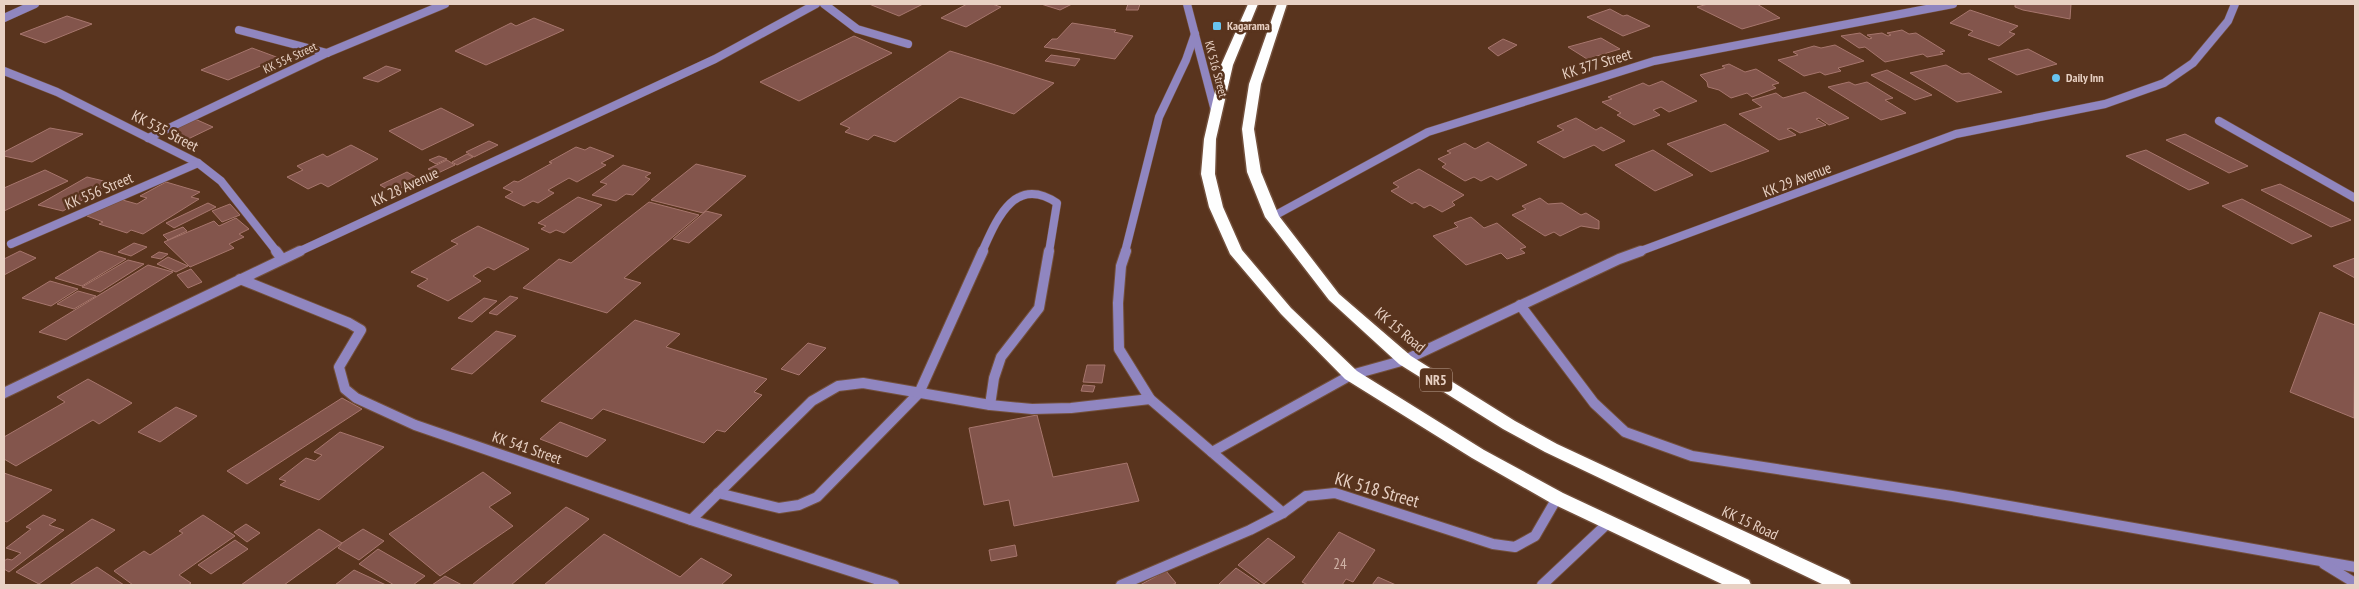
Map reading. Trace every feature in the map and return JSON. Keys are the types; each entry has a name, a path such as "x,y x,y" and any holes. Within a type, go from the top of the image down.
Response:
{"highway":[{"name":"NR5","path":"1253,4 1227,65 1210,139 1208,174 1216,207 1235,251 1286,311 1351,375 1478,454 1557,498 1742,585"},
{"name":"KK 15 Road","path":"1282,4 1254,84 1248,129 1254,172 1272,218 1334,297 1405,360 1509,425 1551,448 1842,585"}],"street":[{"path":"4,18 35,4"},
{"name":"KK 554 Street","path":"148,138 328,53 445,4"},
{"name":"KK 28 Avenue","path":"4,393 240,278 706,63 816,4"},
{"path":"824,4 858,29 908,44"},
{"name":"KK 516 Street","path":"1187,4 1215,111"},
{"name":"KK 377 Street","path":"1272,218 1428,132 1615,72 1654,61 1953,4"},
{"name":"KK 29 Avenue","path":"1212,452 1351,375 1405,360 1619,259 1746,214 1956,134 2105,104 2164,83 2193,63 2228,21 2235,4"},
{"path":"239,30 328,53"},
{"path":"1195,34 1186,60 1159,117 1132,230 1121,266 1118,303 1119,349 1150,399 1283,513"},
{"name":"KK 535 Street","path":"4,71 57,92 198,163 221,181 282,259"},
{"path":"2219,121 2355,198"},
{"name":"KK 556 Street","path":"11,244 198,163"},
{"path":"718,493 779,508 798,505 817,497 919,393 999,215 1006,206 1018,198 1036,193 1049,197 1056,203 1039,308 1032,322 1004,351 997,371 990,406"},
{"name":"KK 541 Street","path":"240,278 350,323 361,330 339,367 345,389 356,398 415,425 692,520 894,585"},
{"path":"1520,305 1594,403 1625,432 1692,456 1962,498 2355,567"},
{"path":"692,520 812,401 838,386 863,383 990,406 1032,409 1071,408 1150,399"},
{"name":"KK 518 Street","path":"1121,585 1283,513 1306,496 1321,493 1335,493 1493,544 1515,546 1535,536 1557,498"},
{"path":"1542,585 1608,523"},
{"path":"2322,562 2355,583"}],"building":[{"path":"869,4 923,4 899,16"},
{"path":"967,4 992,4 1001,7 966,27 941,18"},
{"path":"1041,4 1072,4 1060,10"},
{"path":"1128,4 1140,4 1138,10 1126,10"},
{"path":"1708,4 1757,4 1780,18 1742,29 1697,7"},
{"path":"2015,4 2071,4 2070,19 2023,10 2015,7"},
{"path":"1610,9 1650,26 1623,36 1587,17"},
{"path":"1970,10 2018,26 2009,32 2015,34 1999,46 1968,35 1973,31 1950,23"},
{"path":"67,16 92,24 45,43 20,34"},
{"path":"534,18 564,30 486,65 455,51 511,23 516,26"},
{"path":"1072,23 1116,30 1114,32 1133,36 1115,59 1044,47 1052,39 1057,39"},
{"path":"1902,30 1909,34 1916,33 1945,51 1940,52 1943,54 1927,57 1923,54 1885,62 1865,47 1859,48 1841,36 1860,33 1869,39 1872,38 1867,35 1882,33 1888,36 1891,35 1887,33"},
{"path":"854,36 892,53 799,101 760,82"},
{"path":"1601,38 1620,49 1587,59 1568,47"},
{"path":"1503,39 1517,45 1498,56 1488,48"},
{"path":"1835,45 1864,61 1838,68 1841,71 1825,75 1820,72 1804,76 1778,60 1798,55 1793,52 1814,46 1821,48"},
{"path":"252,48 279,58 228,80 201,70"},
{"path":"2028,49 2057,64 2017,75 1988,59"},
{"path":"950,51 1054,83 1014,114 960,97 895,142 874,135 868,140 845,132 850,128 840,124"},
{"path":"1051,55 1080,59 1075,66 1045,61"},
{"path":"1729,64 1745,72 1756,69 1779,83 1772,85 1776,88 1752,97 1747,93 1731,98 1719,90 1708,87 1707,82 1700,75 1725,68 1722,66"},
{"path":"1946,65 1962,74 1969,73 2002,92 1957,102 1910,73"},
{"path":"386,66 401,70 378,82 363,78"},
{"path":"1887,70 1932,95 1915,100 1871,75"},
{"path":"1662,81 1697,101 1669,112 1661,107 1653,110 1660,115 1634,125 1617,115 1621,113 1602,102 1612,99 1608,97 1643,83 1649,86"},
{"path":"1849,82 1855,85 1867,82 1893,98 1885,100 1906,113 1881,120 1828,87"},
{"path":"1805,92 1849,118 1829,125 1819,118 1816,119 1826,125 1800,133 1791,128 1787,129 1796,135 1779,140 1739,114 1762,107 1752,100 1776,93 1783,98"},
{"path":"441,108 474,125 422,150 389,131"},
{"path":"1576,118 1596,130 1601,127 1625,141 1603,151 1594,145 1564,158 1537,142 1564,130 1557,126"},
{"path":"195,119 213,127 186,140 168,131"},
{"path":"1725,124 1769,151 1711,172 1667,144"},
{"path":"50,128 83,134 32,162 4,156 4,152"},
{"path":"2185,134 2248,166 2229,173 2166,140"},
{"path":"489,141 498,145 474,157 466,152"},
{"path":"1488,142 1527,165 1497,180 1491,176 1481,181 1474,177 1465,181 1442,167 1446,164 1438,159 1451,153 1447,151 1465,143 1475,149"},
{"path":"351,145 378,159 328,187 321,183 308,189 287,177 303,170 297,166 323,154 327,157"},
{"path":"576,147 585,150 590,147 614,156 601,163 606,165 577,182 569,178 548,190 554,193 538,203 533,201 524,206 505,197 513,192 503,188 552,163 549,162"},
{"path":"1653,150 1693,175 1655,191 1615,165"},
{"path":"2146,150 2209,183 2189,190 2126,156"},
{"path":"467,154 473,157 457,165 452,162"},
{"path":"439,156 447,159 436,164 429,160"},
{"path":"447,160 455,165 436,174 428,169"},
{"path":"696,164 746,176 703,213 651,200"},
{"path":"623,165 651,173 645,177 650,179 633,195 626,194 616,201 592,195 607,184 600,182"},
{"path":"1419,169 1464,195 1452,202 1455,205 1442,212 1430,205 1424,208 1415,202 1412,204 1391,191 1399,187 1393,183"},
{"path":"45,170 68,181 4,211 4,188"},
{"path":"407,172 419,179 392,192 380,185"},
{"path":"87,177 112,183 63,211 38,205"},
{"path":"166,182 200,192 191,197 199,199 143,234 131,230 127,233 99,224 103,222 87,216 119,199 137,204 147,198 140,196"},
{"path":"2280,184 2351,220 2331,227 2261,190"},
{"path":"578,197 602,205 564,233 556,230 550,233 541,229 546,226 538,223"},
{"path":"1540,198 1548,204 1562,203 1581,215 1586,213 1599,221 1599,229 1581,226 1560,236 1554,232 1545,236 1512,215 1526,209 1522,206"},
{"path":"2242,199 2312,236 2292,244 2222,206"},
{"path":"649,202 699,215 624,278 641,283 607,313 523,288 559,259 571,263"},
{"path":"208,203 216,207 174,228 166,223"},
{"path":"230,204 240,215 222,222 212,211"},
{"path":"706,211 722,215 689,243 673,239"},
{"path":"1471,217 1484,228 1497,223 1526,247 1520,249 1525,253 1507,259 1501,253 1466,265 1433,236 1458,227 1454,223"},
{"path":"236,218 249,229 239,234 244,237 229,244 234,248 190,267 164,242 214,221 219,226"},
{"path":"478,226 529,249 494,270 488,267 473,276 481,281 448,301 417,286 428,279 411,272 458,244 451,241"},
{"path":"183,227 187,231 168,240 163,235"},
{"path":"134,243 147,247 131,256 118,252"},
{"path":"20,251 36,258 4,275 4,259"},
{"path":"100,251 126,259 82,286 55,278"},
{"path":"159,252 168,254 161,259 151,257"},
{"path":"168,257 188,266 176,272 157,264"},
{"path":"2355,258 2355,278 2333,266"},
{"path":"128,260 144,264 100,292 82,287"},
{"path":"148,265 173,272 66,340 39,332"},
{"path":"191,269 202,282 188,288 177,275"},
{"path":"50,281 78,289 51,306 22,298"},
{"path":"78,291 96,296 74,309 57,304"},
{"path":"510,296 518,298 497,315 489,313"},
{"path":"484,298 497,301 472,322 458,318"},
{"path":"2320,312 2355,325 2354,418 2290,392"},
{"path":"635,320 680,334 666,347 767,379 754,392 762,395 725,432 717,430 704,443 603,409 592,419 541,401"},
{"path":"496,331 516,336 472,374 451,369"},
{"path":"808,343 826,348 799,375 781,369"},
{"path":"1087,365 1105,365 1102,383 1083,382"},
{"path":"88,379 132,403 99,424 93,420 16,466 4,459 4,437 65,402 57,397"},
{"path":"1083,385 1095,386 1093,392 1081,391"},
{"path":"342,398 362,409 247,484 227,471"},
{"path":"176,407 197,416 160,442 138,432"},
{"path":"1037,415 1053,477 1127,463 1139,501 1014,526 1009,500 984,505 969,428"},
{"path":"560,422 606,440 587,457 540,439"},
{"path":"340,432 384,447 319,500 280,485 286,481 279,479 306,458 315,461 322,455 314,452"},
{"path":"483,472 511,493 489,507 513,526 440,576 389,534"},
{"path":"4,473 52,490 7,522 4,521"},
{"path":"566,507 589,519 511,585 472,585"},
{"path":"43,515 56,520 49,525 64,530 9,572 4,569 4,561 7,559 12,560 21,553 6,548 31,529 26,527"},
{"path":"203,515 235,536 179,575 191,583 188,585 133,585 114,571 144,551 150,555 183,533 179,531"},
{"path":"92,519 115,530 39,584 16,572"},
{"path":"246,524 260,533 247,542 234,532"},
{"path":"319,529 342,543 284,585 241,585"},
{"path":"363,529 384,541 359,560 338,548 342,543"},
{"path":"1339,532 1375,550 1353,582 1346,579 1342,585 1308,585 1302,582"},
{"path":"604,534 680,577 701,558 732,575 721,585 544,585"},
{"path":"1268,538 1295,557 1264,584 1238,565"},
{"path":"235,540 248,549 211,574 198,565"},
{"path":"1015,545 1017,556 991,561 989,550"},
{"path":"378,549 425,576 413,585 394,585 359,564"},
{"path":"97,567 124,585 69,585"},
{"path":"1236,568 1261,585 1218,585"},
{"path":"354,570 386,585 335,585"},
{"path":"1166,571 1176,583 1172,585 1140,585"},
{"path":"445,576 462,585 432,585"},
{"path":"1378,577 1396,585 1372,585"}],"place":[{"name":"Kagarama","path":"1217,26"},
{"name":"Daily Inn","path":"2056,78"}]}
